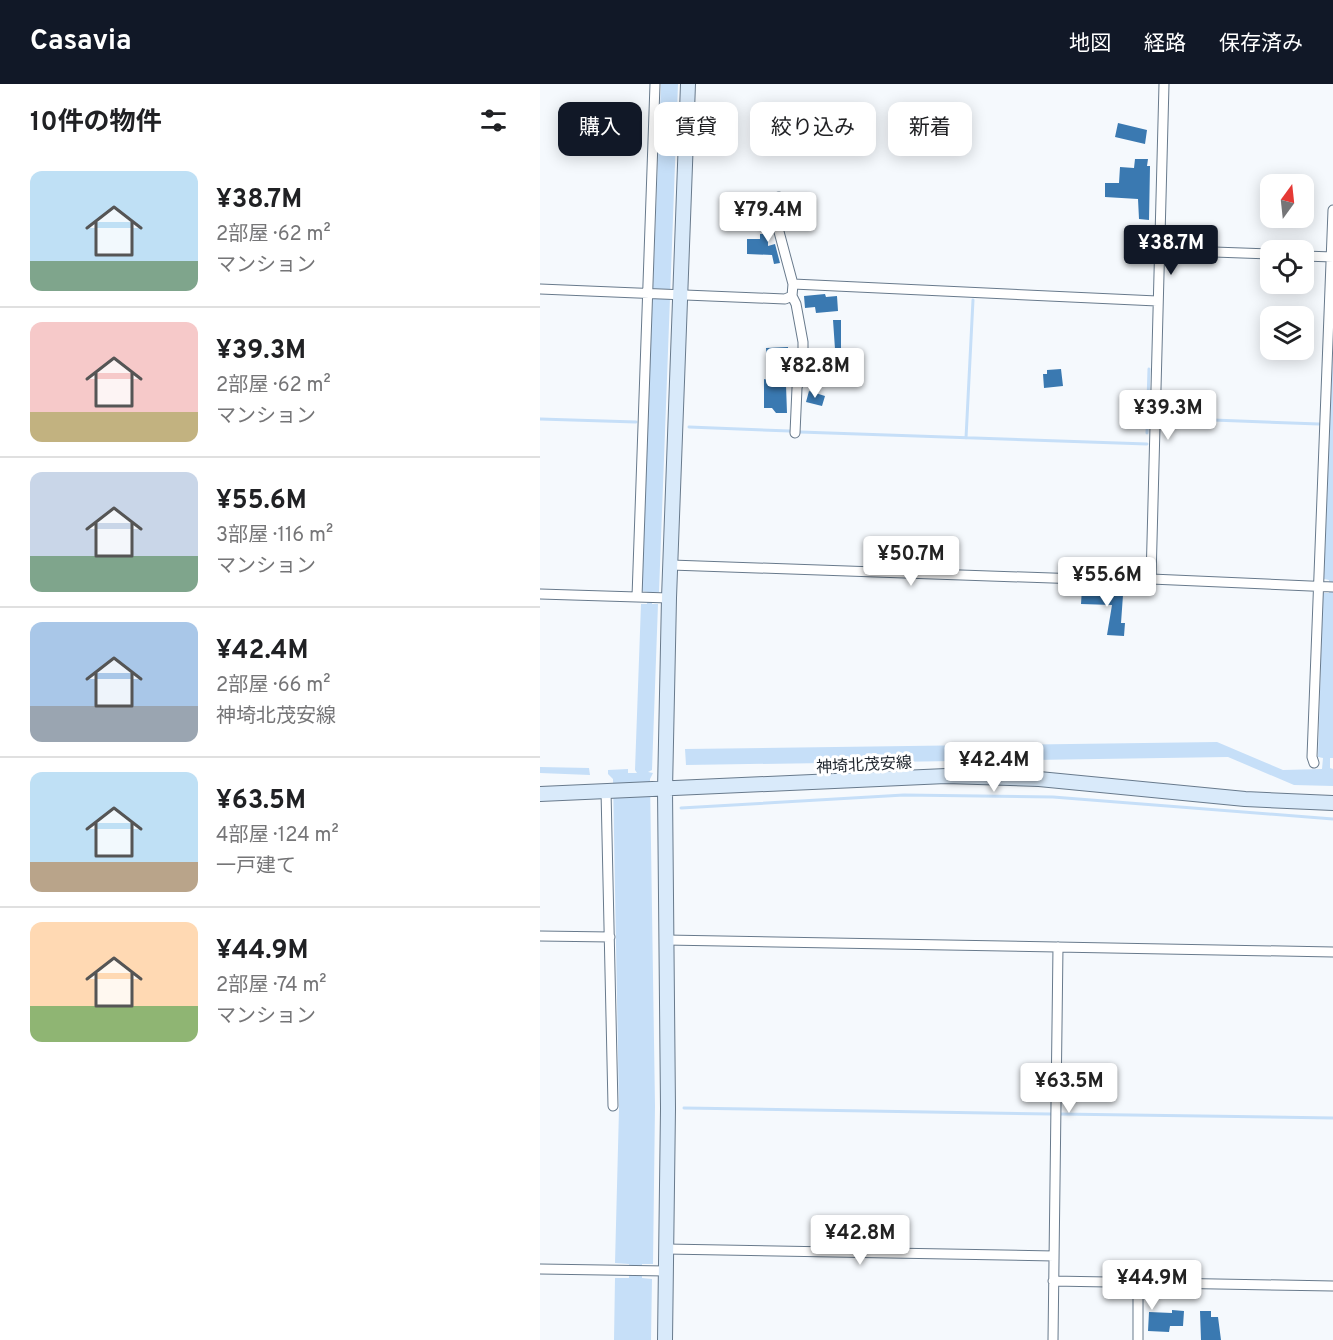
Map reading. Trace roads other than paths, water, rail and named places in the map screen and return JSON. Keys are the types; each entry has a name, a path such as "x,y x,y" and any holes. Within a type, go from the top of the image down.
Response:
{"street":[{"path":"645,598 649,293 655,84"},
{"path":"664,1340 668,1108 666,940 660,790 671,565 676,294 688,84"},
{"path":"1151,579 1164,84"},
{"path":"779,197 778,228 793,284 792,296 796,304 803,342 803,364 797,388 795,433"},
{"path":"1314,763 1312,757 1327,587 1333,210"},
{"path":"1158,250 1260,254"},
{"path":"1314,256 1332,257"},
{"path":"793,284 1157,301"},
{"path":"540,289 784,299 792,296"},
{"path":"671,565 1109,580 1151,579 1327,587"},
{"path":"540,594 669,598"},
{"name":"神埼北茂安線","path":"540,794 946,776 1039,778 1245,799 1333,803"},
{"path":"606,791 613,1106"},
{"path":"540,936 610,937"},
{"path":"666,940 1333,952"},
{"path":"1053,1340 1058,947"},
{"path":"666,1248 1054,1256"},
{"path":"540,1269 666,1271"},
{"path":"1053,1281 1333,1286"},
{"path":"1138,1283 1138,1340"}],"water":[{"path":"661,84 678,84 677,102 660,102"},
{"path":"658,156 675,156 659,592 652,592 652,604 658,604 652,770 648,772 653,773 650,779 655,1106 653,1264 642,1264 642,1278 652,1279 651,1340 614,1340 615,1278 629,1278 629,1264 615,1263 619,1109 613,779 608,774 608,770 628,769 628,773 637,773 635,770 641,604 647,604 648,592 641,591"},
{"path":"1333,347 1333,758 1330,758 1330,768 1333,769 1333,786 1294,785 1228,757 686,765 685,749 1217,742 1283,770 1322,769 1323,758 1318,757 1323,593 1329,593 1329,580 1324,579"},
{"path":"540,767 589,768 590,775 540,773"}],"waterway":[{"path":"966,438 973,300"},
{"path":"1147,433 1149,369"},
{"path":"1161,418 1319,424"},
{"path":"540,419 636,422"},
{"path":"689,427 790,431"},
{"path":"800,432 1147,444"},
{"path":"681,808 904,795 1053,797 1333,819"},
{"path":"684,1108 1051,1114"},
{"path":"1060,1114 1333,1118"}]}
